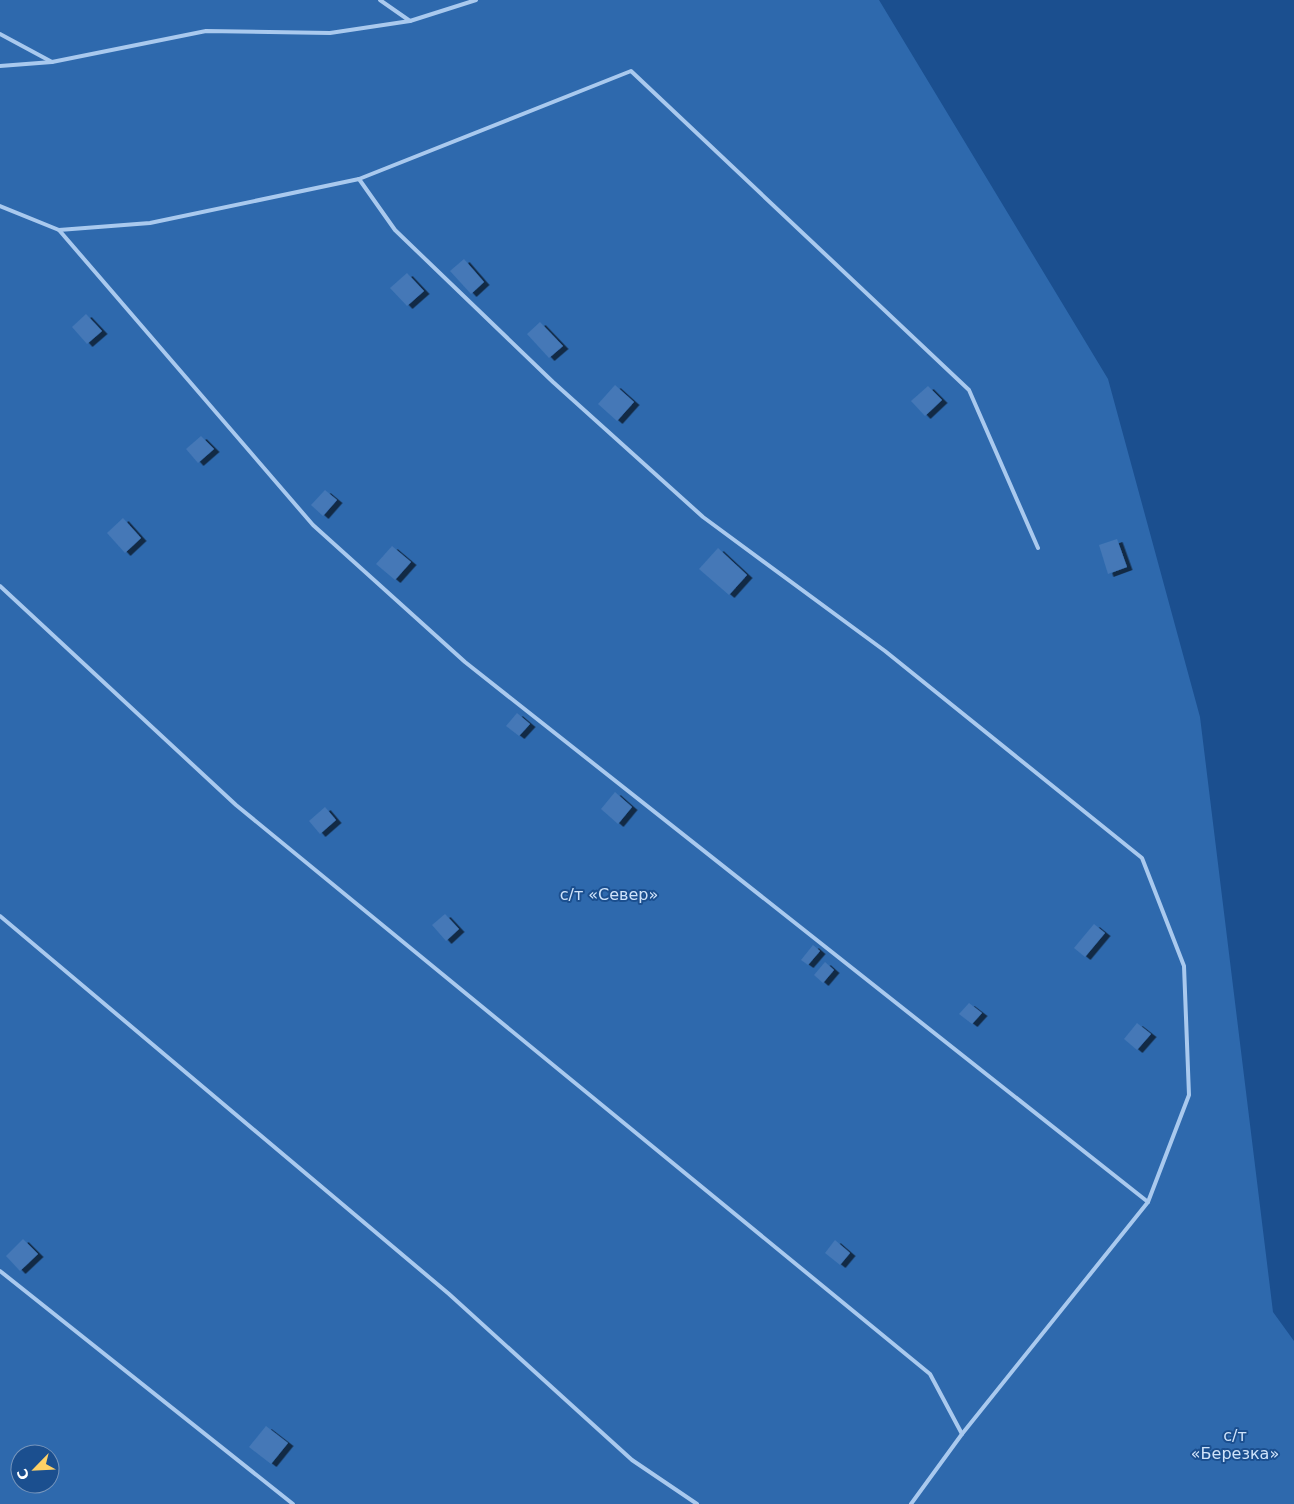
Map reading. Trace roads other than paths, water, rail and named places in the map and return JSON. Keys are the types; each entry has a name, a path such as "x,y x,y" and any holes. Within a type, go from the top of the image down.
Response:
{"lane":[{"path":"380,0 410,21"},
{"path":"0,66 52,62 206,32 330,33 410,21 476,0"},
{"path":"0,34 52,62"},
{"path":"0,206 59,230 150,223 358,178 631,71 969,390 1038,548"},
{"path":"358,178 395,230 553,382 703,517 885,651 1142,858 1184,966 1189,1095 1148,1202 962,1434 911,1504"},
{"path":"59,230 312,525 465,662 1148,1202"},
{"path":"0,586 236,805 930,1374 962,1434"},
{"path":"0,916 449,1294 632,1460 697,1504"},
{"path":"0,1271 293,1504"}],"park label":[{"name":"с/т «Север»","path":"609,894"},
{"name":"с/т «Березка»","path":"1235,1444"}]}
